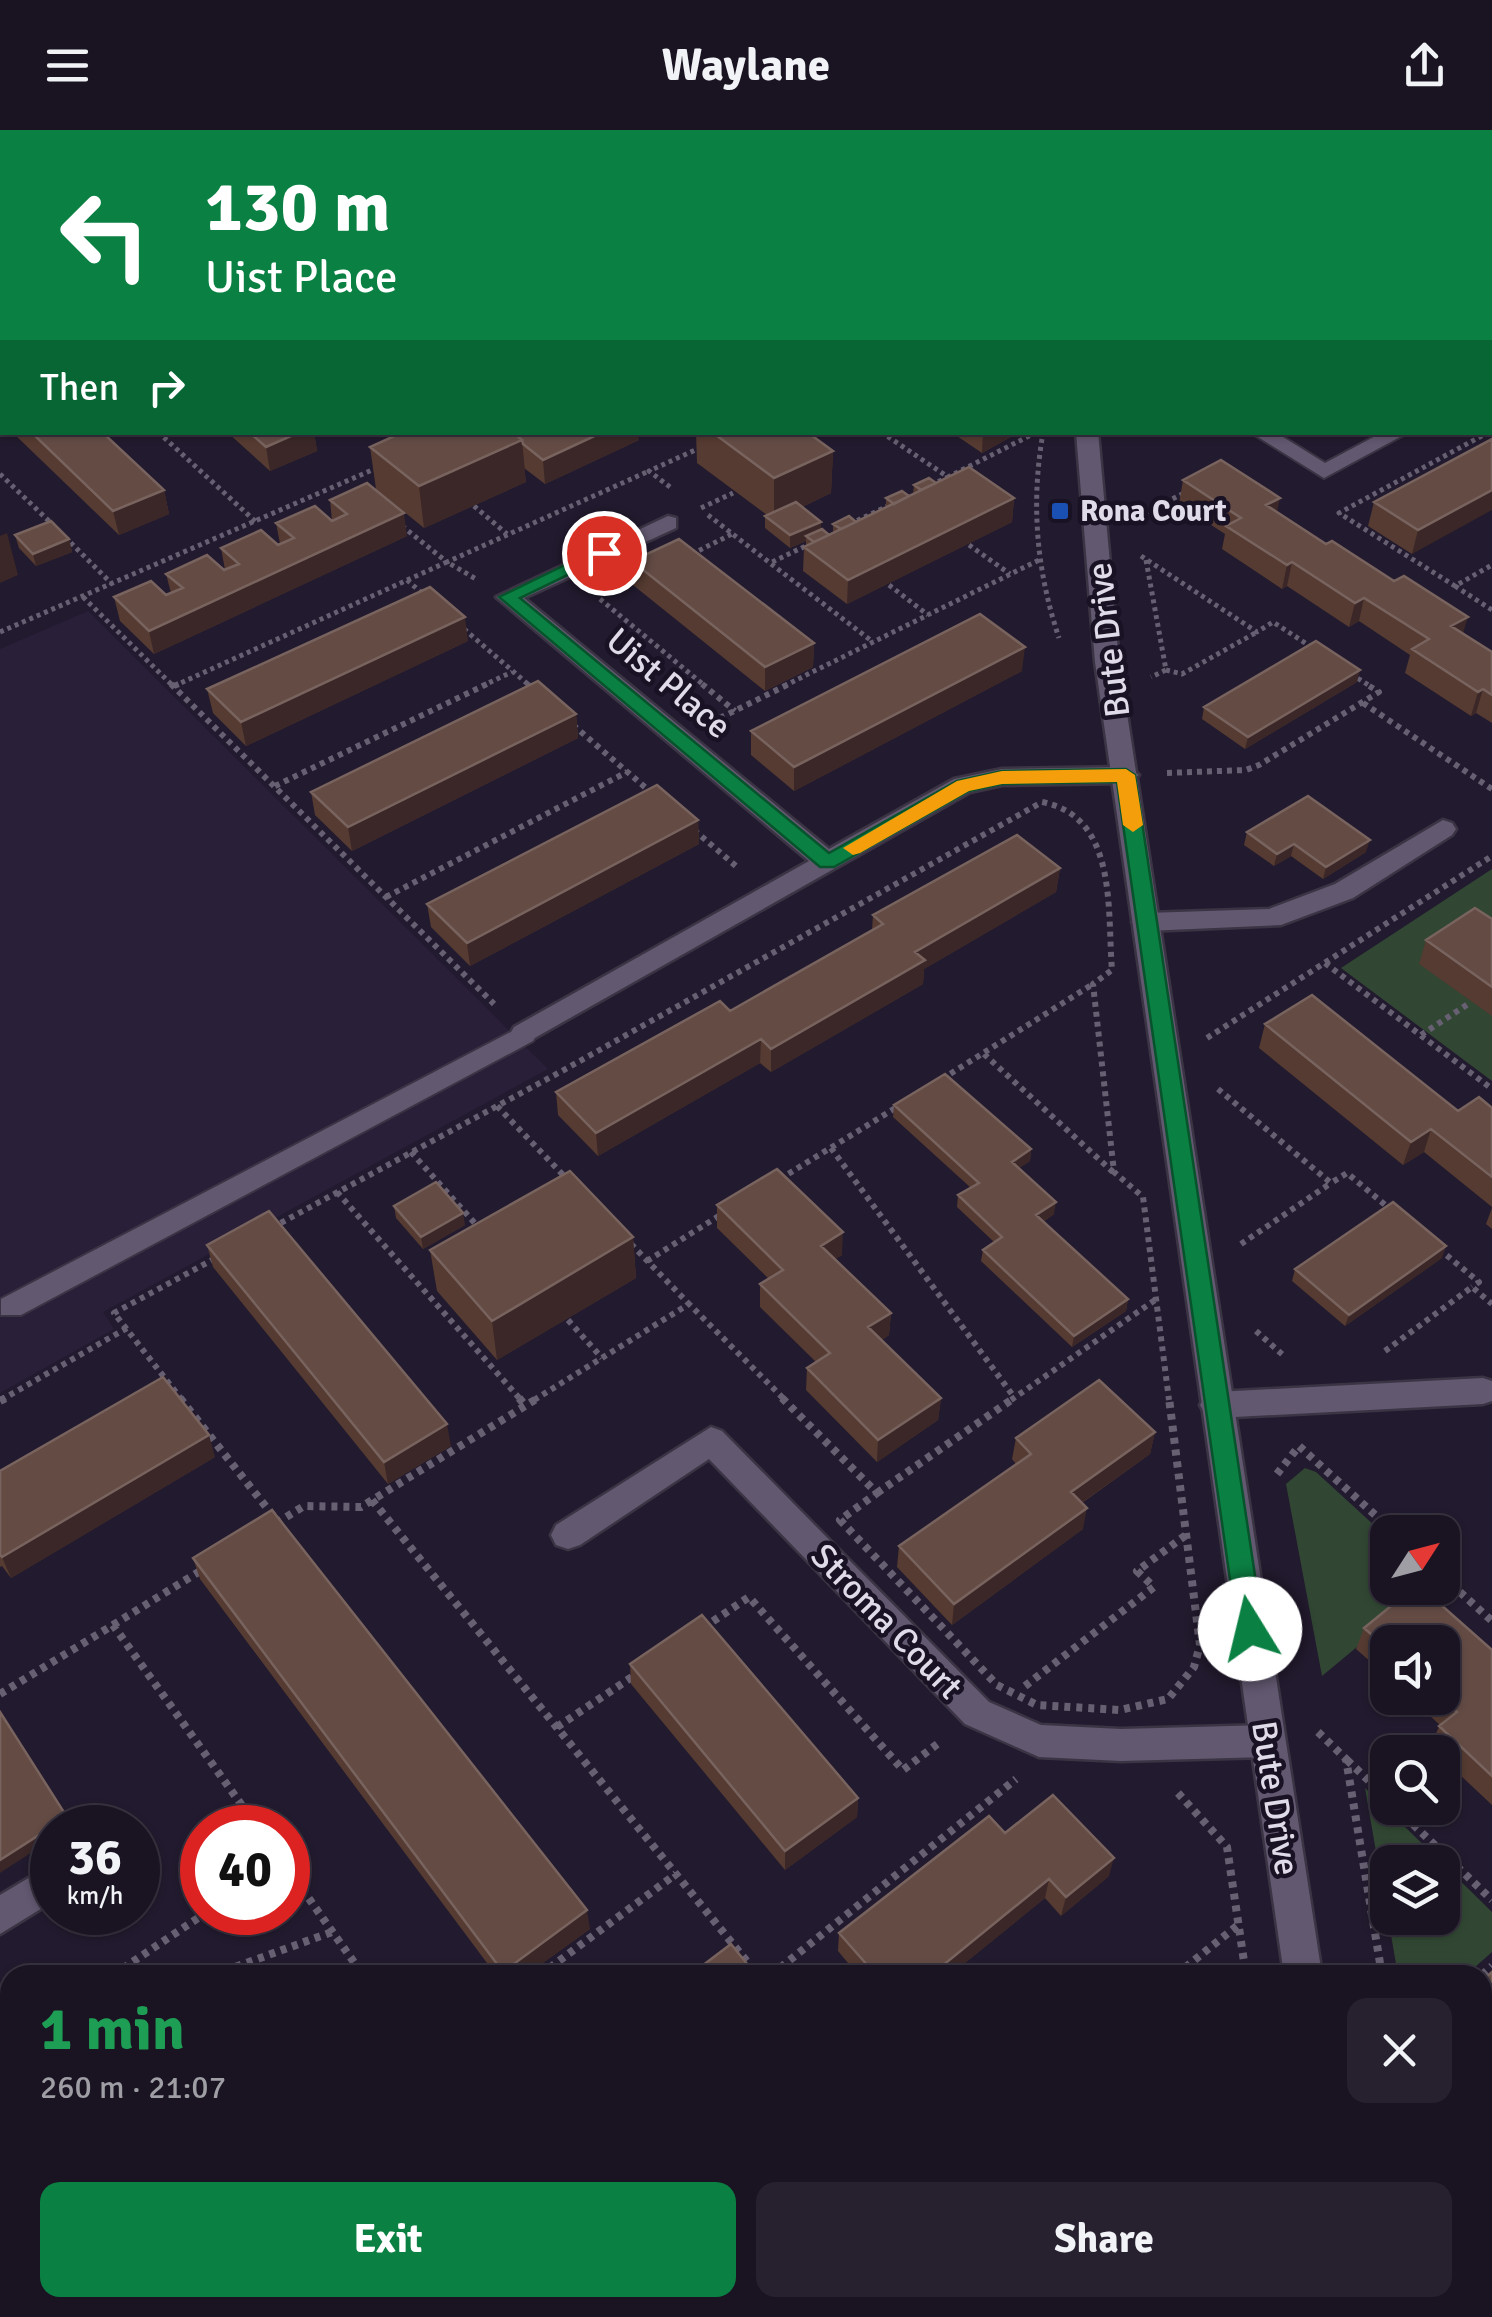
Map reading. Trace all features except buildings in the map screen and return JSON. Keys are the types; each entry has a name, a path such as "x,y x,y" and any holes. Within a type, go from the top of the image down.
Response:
{"street":[{"name":"Bute Drive","path":"1086,435 1107,662 1301,1965"},
{"path":"508,597 668,523"},
{"name":"Uist Place","path":"508,597 827,862"},
{"path":"524,1034 964,785 1002,777 1126,775"},
{"path":"1146,922 1271,918 1344,891 1443,830"},
{"path":"1216,1405 1483,1391"},
{"name":"Stroma Court","path":"568,1534 711,1440 976,1713 1039,1741 1110,1745 1267,1742"},
{"path":"0,1916 30,1896"}],"lane":[{"path":"1265,435 1324,472 1393,435"},
{"path":"11,1307 524,1034"}],"path":[{"path":"161,435 256,522"},
{"path":"885,435 948,477"},
{"path":"930,485 1034,435"},
{"path":"1040,435 1039,560 1050,614 1065,652"},
{"path":"1485,435 1340,514 1492,610"},
{"path":"174,686 716,440"},
{"path":"0,632 393,460"},
{"path":"649,470 674,490"},
{"path":"0,474 112,584"},
{"path":"347,481 361,492"},
{"path":"0,492 14,486"},
{"path":"1126,522 1190,490"},
{"path":"687,499 873,642"},
{"path":"841,528 894,503"},
{"path":"474,506 508,534"},
{"path":"390,516 446,562 508,597"},
{"path":"682,558 732,534"},
{"path":"770,563 824,537"},
{"path":"969,545 1010,574"},
{"path":"1128,548 1257,632"},
{"path":"705,726 1039,560"},
{"path":"1146,560 1166,670"},
{"path":"1455,586 1492,566"},
{"path":"407,580 437,606"},
{"path":"889,586 928,615"},
{"path":"615,591 598,599 735,711"},
{"path":"83,597 524,1034"},
{"path":"452,619 541,696"},
{"path":"1150,692 1148,679 1166,670 1182,674 1273,622 1318,652"},
{"path":"274,786 512,672"},
{"path":"1164,774 1246,770 1380,692 1349,672"},
{"path":"1363,702 1492,789"},
{"path":"570,722 656,797"},
{"path":"386,897 627,772"},
{"path":"278,1522 114,1313 497,1106 1042,802 1061,805 1083,818 1100,847 1112,970 933,1085"},
{"path":"686,823 746,874"},
{"path":"1207,1038 1492,856"},
{"path":"1324,963 1492,1089"},
{"path":"1092,984 1114,1172"},
{"path":"1421,1036 1471,1002"},
{"path":"1204,1021 1209,1054"},
{"path":"984,1054 1143,1197 1156,1299 1200,1645 1194,1667 1168,1699 1120,1710 1037,1706 1012,1696 840,1520 1156,1299"},
{"path":"1216,1103 1213,1085 1331,1184"},
{"path":"497,1106 579,1190"},
{"path":"764,1189 899,1106"},
{"path":"830,1148 1014,1397"},
{"path":"410,1152 486,1236"},
{"path":"1234,1229 1237,1247 1347,1173 1406,1222"},
{"path":"337,1192 526,1406"},
{"path":"647,1261 730,1210"},
{"path":"620,1233 877,1493"},
{"path":"1382,1354 1479,1282 1435,1246"},
{"path":"1472,1287 1492,1304"},
{"path":"262,1533 304,1506 362,1507 689,1304"},
{"path":"568,1320 602,1358"},
{"path":"1249,1321 1260,1338 1296,1364"},
{"path":"0,1400 128,1328"},
{"path":"1277,1482 1285,1458 1299,1446 1375,1515"},
{"path":"372,1500 750,1965"},
{"path":"1012,1696 1154,1587 1137,1570 1186,1535"},
{"path":"0,1694 212,1564"},
{"path":"1460,1592 1492,1621"},
{"path":"701,1630 749,1598 903,1770 946,1737 956,1743"},
{"path":"113,1625 242,1805"},
{"path":"557,1727 637,1673"},
{"path":"1316,1715 1319,1734 1370,1782"},
{"path":"1346,1759 1380,1965"},
{"path":"784,1965 1023,1774 1004,1768"},
{"path":"1164,1784 1198,1812 1228,1847 1245,1965"},
{"path":"1414,1825 1492,1900"},
{"path":"553,1965 676,1874"},
{"path":"310,1900 356,1965"},
{"path":"1188,1965 1239,1924"},
{"path":"128,1965 180,1930"},
{"path":"241,1965 332,1932"}],"shaded area":[{"path":"88,611 548,1069 103,1312 114,1329 0,1393 0,649"}],"green space":[{"path":"1492,869 1492,1081 1341,968"},
{"path":"1305,1468 1316,1472 1370,1521 1370,1605 1408,1605 1383,1625 1370,1625 1370,1636 1322,1676 1286,1484"},
{"path":"1371,1825 1403,1825 1424,1845 1375,1845"},
{"path":"1460,1881 1492,1912 1492,1952 1477,1965 1396,1965 1391,1935 1460,1935"}],"slow traffic":[{"path":"853,848 964,785 1002,777 1126,775 1133,825"}],"place":[{"name":"Rona Court","path":"1060,511"}],"route":[{"path":"604,553 508,597 827,862 964,785 1002,777 1126,775 1250,1629"}]}
